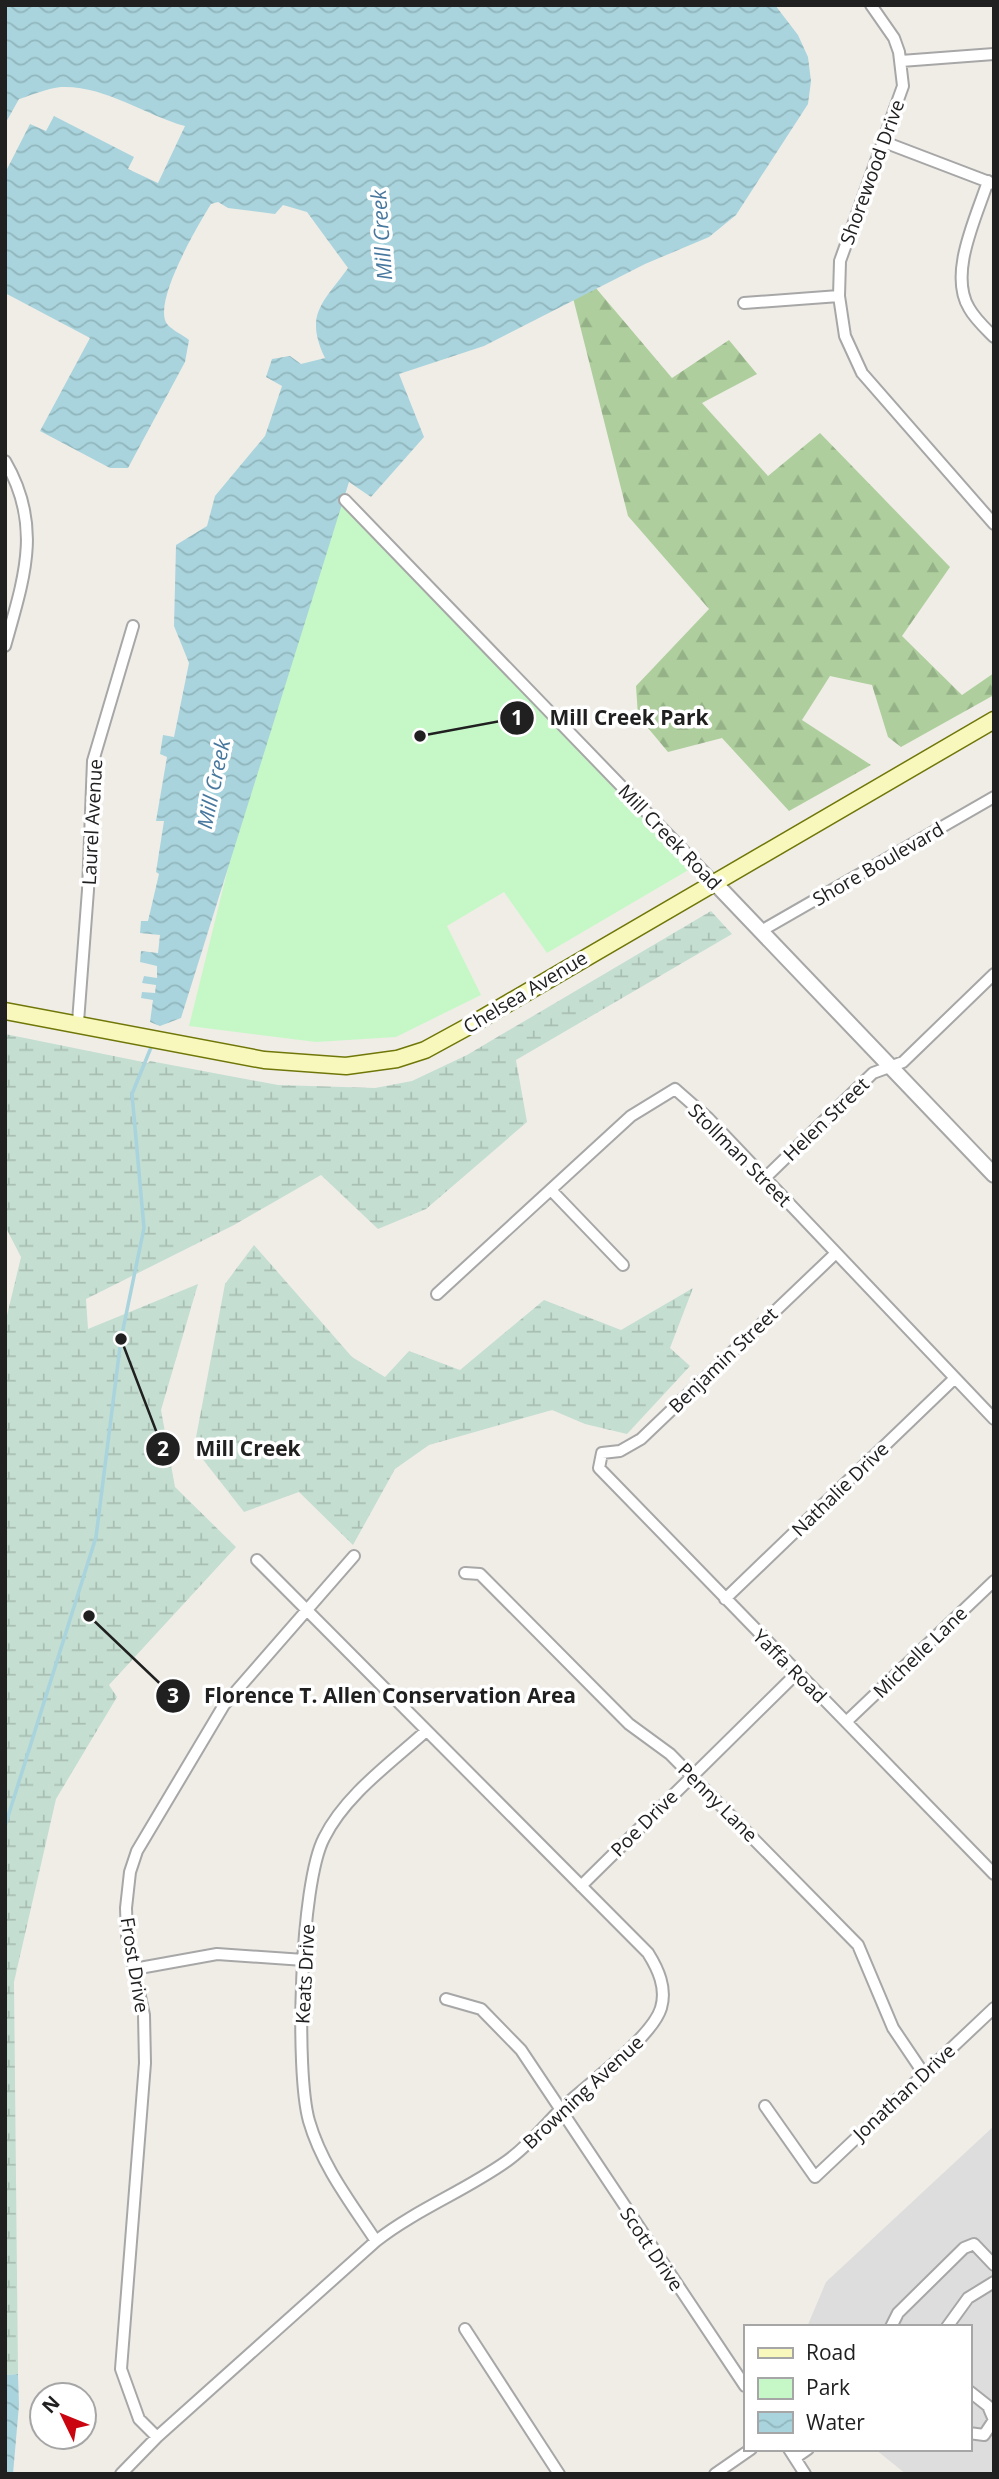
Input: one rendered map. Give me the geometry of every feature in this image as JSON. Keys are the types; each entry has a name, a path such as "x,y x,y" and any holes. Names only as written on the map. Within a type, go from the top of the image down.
{"main road":[{"name":"Chelsea Avenue","path":"5,1011 304,1064 346,1066 397,1059 425,1050 469,1026 713,881 994,720"}],"street":[{"path":"871,5 894,38 901,61 994,54"},
{"name":"Shorewood Drive","path":"901,61 903,86 840,261 839,296 845,336 862,373 994,524"},
{"path":"884,142 991,183 964,260 962,283 968,307 994,337"},
{"path":"744,303 839,296"},
{"path":"5,461 27,516 29,541 19,595 5,646"},
{"name":"Mill Creek Road","path":"345,500 993,1172"},
{"name":"Laurel Avenue","path":"78,1023 88,890 93,761 133,626"},
{"name":"Shore Boulevard","path":"761,931 994,797"},
{"name":"Helen Street","path":"765,1178 873,1073 903,1062 994,974"},
{"name":"Stollman Street","path":"437,1294 631,1116 675,1089 765,1178 994,1419"},
{"path":"551,1191 623,1265"},
{"name":"Benjamin Street","path":"602,1453 620,1451 641,1439 836,1253"},
{"name":"Nathalie Drive","path":"725,1599 955,1378"},
{"name":"Yaffa Road","path":"602,1453 599,1468 605,1477 994,1874"},
{"name":"Frost Drive","path":"157,2437 139,2419 121,2370 145,2063 144,2015 125,1908 130,1872 137,1851 224,1705 354,1556"},
{"name":"Browning Avenue","path":"121,2474 157,2437 376,2241 404,2220 506,2162 531,2142 559,2111 643,2036 661,2009 658,1968 648,1953 257,1560"},
{"name":"Penny Lane","path":"465,1573 480,1574 629,1724 670,1754 692,1775 858,1945 893,2028 924,2074"},
{"name":"Michelle Lane","path":"846,1722 994,1581"},
{"name":"Poe Drive","path":"581,1886 797,1673"},
{"name":"Keats Drive","path":"376,2241 331,2173 309,2122 301,2064 304,1960 311,1892 323,1838 361,1791 426,1731"},
{"path":"134,1969 217,1954 304,1960"},
{"name":"Scott Drive","path":"446,1999 481,2009 522,2050 559,2111 744,2385"},
{"name":"Jonathan Drive","path":"765,2106 815,2177 994,2008"},
{"path":"892,2325 898,2313 964,2248 974,2244 994,2265"},
{"path":"948,2325 968,2298 994,2282"},
{"path":"465,2329 559,2474"},
{"path":"971,2393 988,2406 994,2420 984,2434 971,2433"},
{"path":"715,2474 748,2451"},
{"path":"792,2454 805,2474"}],"shaded area":[{"path":"994,2126 994,2474 906,2474 877,2451 971,2451 971,2325 808,2325 826,2282"}],"green space":[{"path":"595,287 672,378 729,340 757,374 702,403 768,476 820,433 950,567 902,636 962,695 994,673 994,695 901,747 888,737 872,685 830,676 802,720 871,765 789,811 722,738 668,752 638,716 636,686 709,609 628,516 573,298"},
{"path":"340,492 702,862 547,953 504,892 447,926 481,995 396,1037 316,1042 189,1026 292,609"},
{"path":"711,911 732,934 516,1060 527,1122 426,1209 378,1229 321,1175 234,1225 86,1299 88,1329 198,1284 161,1410 175,1487 236,1547 109,1685 117,1697 56,1799 14,1982 18,2374 5,2375 5,1324 21,1257 5,1226 5,1034 148,1063 150,1061 278,1085 375,1088 412,1081 467,1055"},
{"path":"254,1245 352,1357 385,1377 409,1351 460,1370 544,1300 621,1330 693,1288 670,1348 690,1366 627,1434 585,1424 552,1410 429,1445 395,1469 353,1545 299,1492 244,1512 194,1448 225,1284"}],"water":[{"path":"5,5 775,5 798,35 808,57 811,81 808,104 736,215 709,237 645,264 484,346 399,374 424,437 371,497 349,482 181,1018 160,1026 150,1022 153,1000 141,998 142,992 155,993 156,985 142,983 144,976 157,978 157,966 140,962 141,951 158,953 160,935 140,933 141,921 148,921 159,874 156,872 164,821 156,821 167,757 160,754 163,735 174,737 189,663 174,626 176,545 207,526 215,496 265,436 282,386 266,377 272,359 290,356 301,364 325,358 316,330 316,319 324,300 348,268 307,212 283,205 275,214 228,208 218,202 211,204 178,264 166,299 164,314 167,324 189,340 185,362 128,468 110,468 40,431 90,338 5,293 5,173 30,124 46,131 54,116 134,157 128,169 158,183 185,126 109,96 61,87 19,99 5,124"},
{"path":"18,2374 19,2405 13,2474 5,2474 5,2375"}],"waterway":[{"name":"Mill Creek","path":"5,1826 96,1537 121,1339 144,1228 132,1094 152,1045"}],"place":[{"name":"Mill Creek Park","path":"420,736"},
{"name":"Mill Creek","path":"121,1339"},
{"name":"Florence T. Allen Conservation Area","path":"89,1616"}]}
